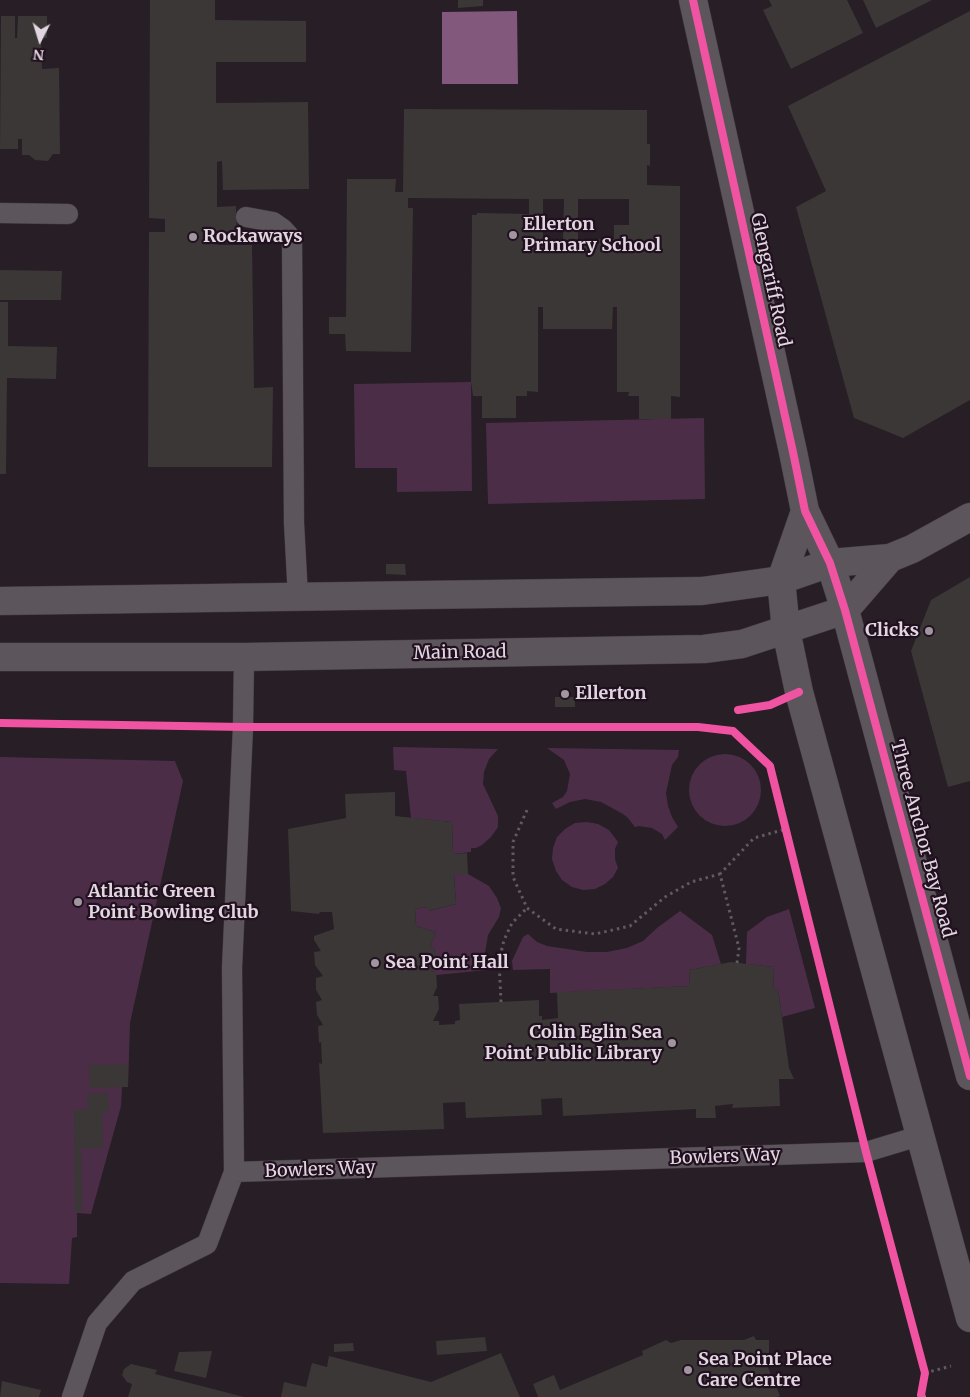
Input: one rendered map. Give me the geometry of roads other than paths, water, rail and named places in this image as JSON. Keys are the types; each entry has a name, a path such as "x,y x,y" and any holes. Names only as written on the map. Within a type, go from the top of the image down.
{"street":[{"name":"Glengariff Road","path":"693,0 805,511 830,563"},
{"path":"805,511 781,580 786,630 799,692 970,1318"},
{"path":"0,601 702,591 781,580 830,563 890,558 912,549 970,516"},
{"path":"845,610 890,558"},
{"name":"Three Anchor Bay Road","path":"830,563 845,610 970,1076"},
{"name":"Main Road","path":"0,656 244,657 704,649 742,644 845,610"}],"lane":[{"path":"0,213 68,214"},
{"path":"246,218 273,222 284,229 292,239 294,523 298,597"},
{"path":"72,1397 97,1324 133,1281 207,1244 234,1172 232,968 243,727 244,657"},
{"name":"Bowlers Way","path":"234,1172 866,1152 919,1136"}],"place":[{"name":"Ellerton Primary School","path":"513,235"},
{"name":"Rockaways","path":"193,237"},
{"name":"Clicks","path":"929,631"},
{"name":"Ellerton","path":"565,694"},
{"name":"Atlantic Green Point Bowling Club","path":"78,902"},
{"name":"Sea Point Hall","path":"375,963"},
{"name":"Colin Eglin Sea Point Public Library","path":"672,1043"},
{"name":"Sea Point Place Care Centre","path":"688,1370"}]}
